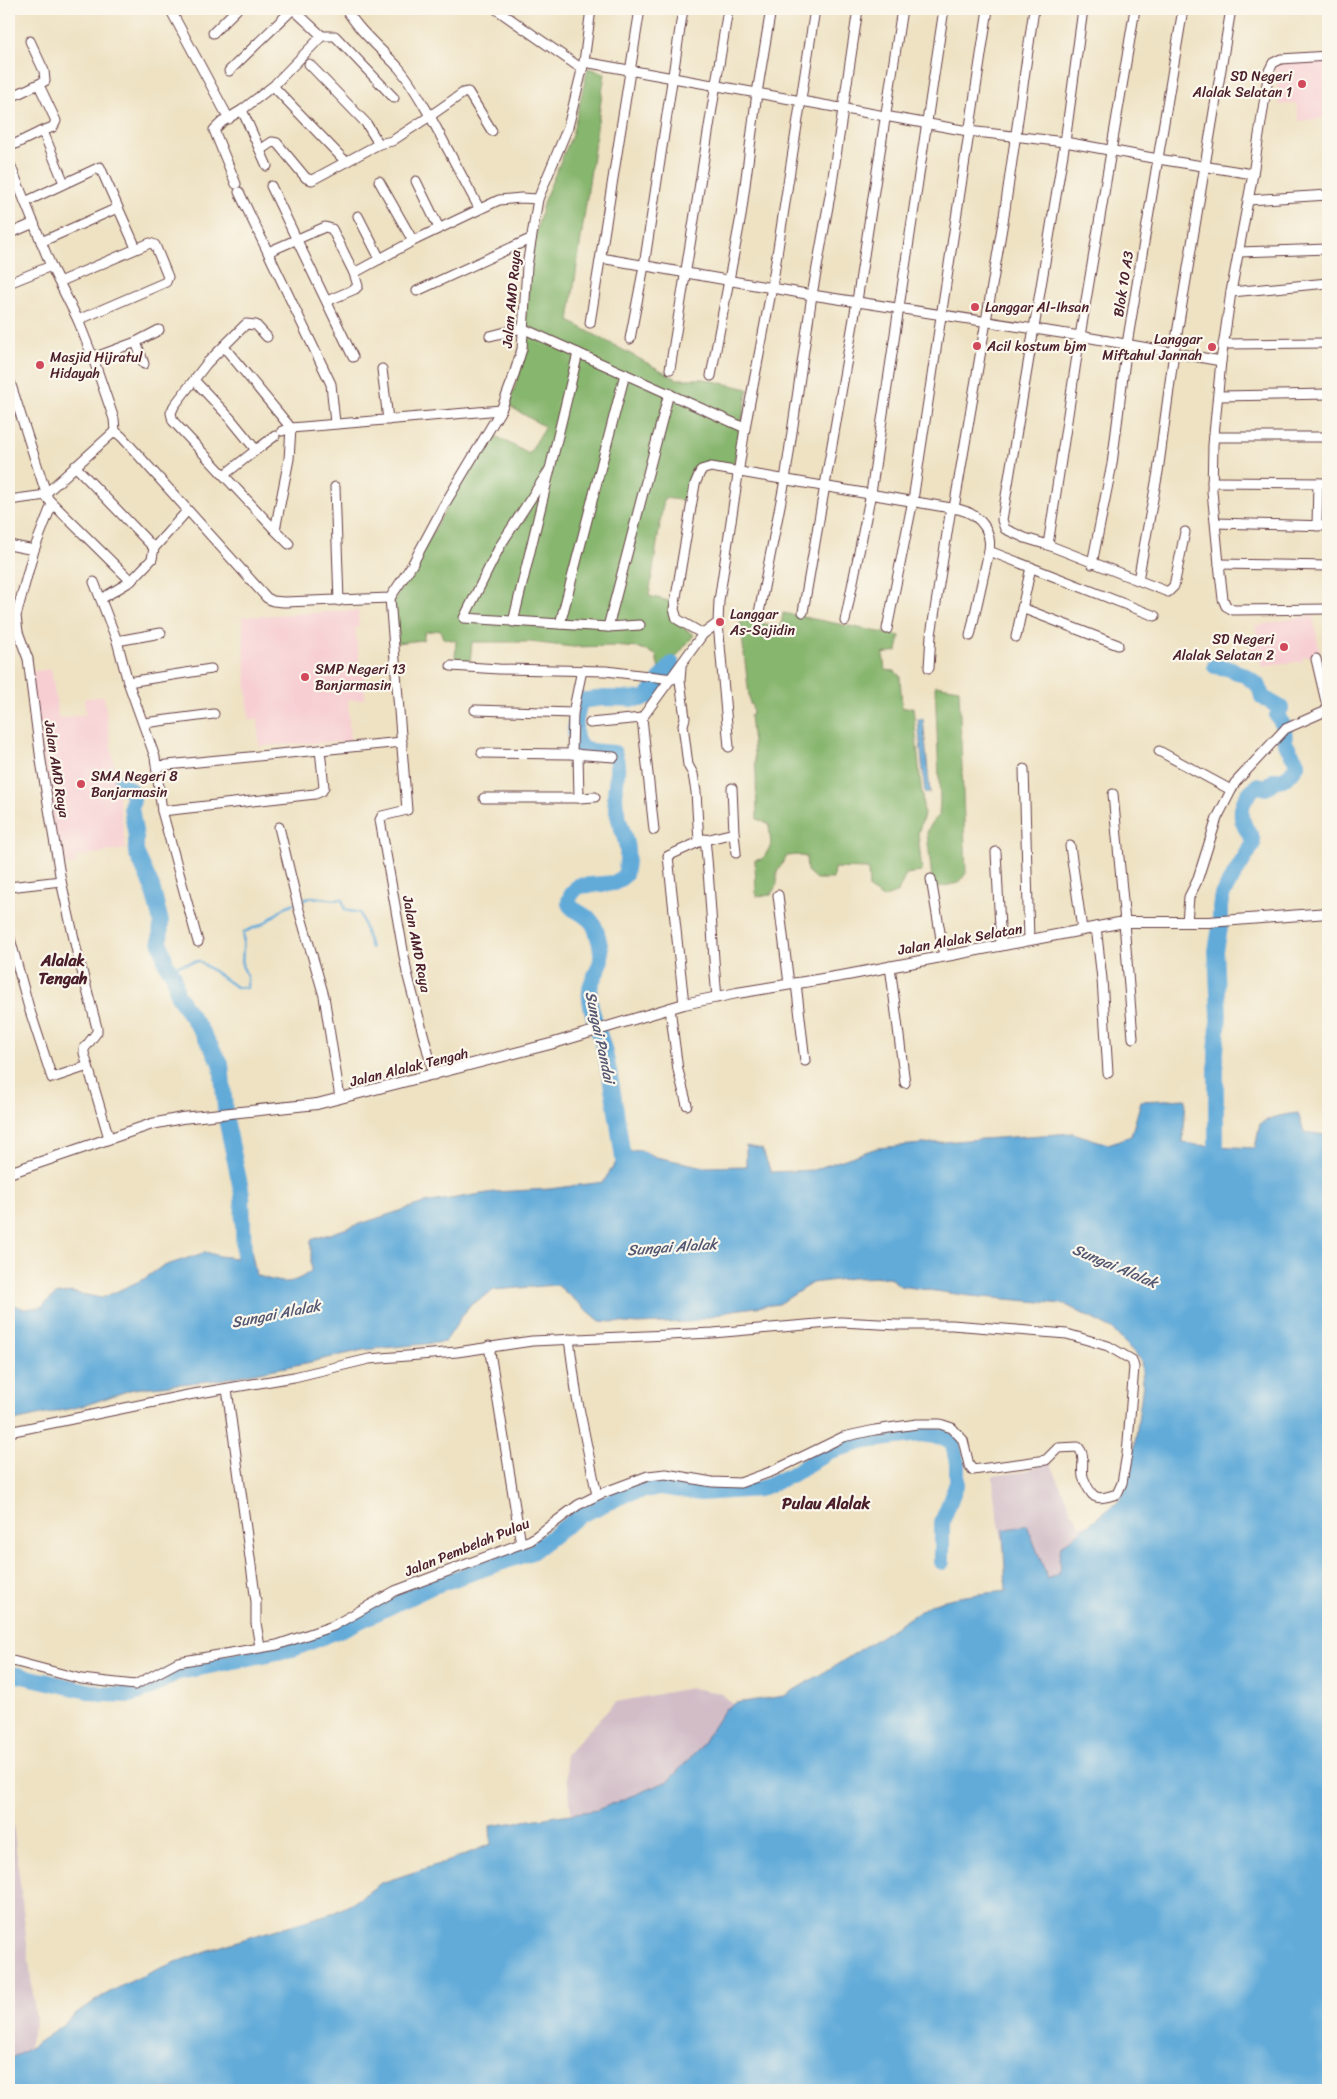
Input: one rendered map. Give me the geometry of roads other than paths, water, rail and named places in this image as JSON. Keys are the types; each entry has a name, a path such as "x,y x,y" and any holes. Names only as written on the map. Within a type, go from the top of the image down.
{"street":[{"path":"170,9 229,118"},
{"path":"213,33 237,9"},
{"path":"229,71 293,9 322,36 338,37 394,98"},
{"path":"346,9 363,31 399,68 417,92 479,208"},
{"path":"496,9 583,65 630,70 968,131 1065,142 1158,160 1253,174"},
{"name":"Jalan AMD Raya","path":"434,1075 407,973 380,820 382,816 407,810 390,598 412,565 443,507 501,410 520,359 530,239 538,199 568,127 583,65 591,9"},
{"path":"590,323 602,258 640,9"},
{"path":"630,339 644,266 683,9"},
{"path":"670,369 728,9"},
{"path":"711,376 748,169 757,93 771,9"},
{"path":"729,748 718,622 719,601 740,472 745,428 772,287 815,9"},
{"path":"758,618 785,480 812,295 832,182 858,9"},
{"path":"803,612 857,301 902,9"},
{"path":"845,621 871,493 944,9"},
{"path":"887,629 913,500 988,9"},
{"path":"928,668 931,635 987,322 1034,9"},
{"path":"1084,9 1065,142 1032,329 1002,520 1005,529 1024,538 1048,545 1092,564 1168,592 1173,589 1184,532"},
{"path":"1048,545 1080,336 1135,9"},
{"name":"Blok 10 A3","path":"1092,564 1112,464 1127,344 1183,9"},
{"path":"1138,580 1158,472 1174,352 1231,9"},
{"path":"276,83 322,36"},
{"path":"9,98 45,81 46,77 30,41"},
{"path":"1328,56 1281,59 1273,63 1269,71 1221,360 1212,482 1223,599 1228,608 1328,609"},
{"path":"309,64 355,112 379,144"},
{"path":"9,147 53,127 56,121 39,85"},
{"path":"335,423 331,384 268,252 247,213 214,130 222,122 242,110 273,86 346,162"},
{"path":"260,150 272,142 277,143 306,178 312,180 379,144 392,141 463,93 468,92 492,131"},
{"path":"242,110 267,166"},
{"path":"40,132 44,134 64,183"},
{"path":"9,162 12,179 25,202 51,266 78,320 94,358 114,419 115,431 267,598 274,601 339,601 390,598"},
{"path":"25,202 100,167 136,248"},
{"path":"379,181 413,241"},
{"path":"416,181 440,228"},
{"path":"271,186 298,238 353,356"},
{"path":"1248,200 1328,194"},
{"path":"354,272 479,208 499,200 538,199"},
{"path":"41,242 113,210"},
{"path":"358,216 380,259"},
{"path":"9,234 34,223"},
{"path":"268,252 329,226 332,228 358,283 357,288 327,301"},
{"path":"416,291 530,239"},
{"path":"59,282 136,248 150,243 155,245 168,277 166,282 78,320"},
{"path":"1238,252 1328,249"},
{"path":"602,258 812,295 1080,336 1221,360"},
{"path":"9,283 51,266"},
{"path":"1231,292 1328,283"},
{"path":"267,337 256,325 246,324 194,380 174,406 172,418 289,544"},
{"path":"490,336 522,328 745,428"},
{"path":"94,358 136,342 159,330"},
{"path":"136,342 144,364"},
{"path":"1224,344 1328,343"},
{"path":"224,347 283,432 289,459 275,530"},
{"path":"512,622 578,353"},
{"path":"382,369 388,420"},
{"path":"560,624 625,374"},
{"path":"9,379 12,396 46,494 52,504 131,581"},
{"path":"194,380 230,418 256,450"},
{"path":"608,626 669,393"},
{"path":"1219,396 1328,394"},
{"path":"224,475 283,432 335,423 501,410"},
{"path":"9,500 46,494 115,431"},
{"path":"1214,437 1328,437"},
{"path":"75,466 154,548"},
{"path":"703,634 677,618 674,608 695,484 698,474 705,468 711,467 913,500 973,514 980,519 987,534 989,551 970,636"},
{"path":"550,469 500,546 464,618 608,626 640,625"},
{"path":"1212,482 1328,482"},
{"path":"1317,526 1318,482"},
{"path":"335,487 339,601"},
{"name":"Jalan AMD Raya","path":"52,504 34,550 16,616 18,632 28,659 41,761 61,881 97,1028 97,1032 84,1049 109,1138"},
{"path":"101,599 131,581 152,559 154,548 187,511"},
{"path":"1216,523 1328,526"},
{"path":"9,545 34,550"},
{"path":"989,551 1155,616"},
{"path":"1219,564 1328,566"},
{"path":"1016,636 1031,567"},
{"path":"94,582 117,641 128,682 144,723 157,766 162,811 198,942"},
{"path":"1022,608 1118,645"},
{"path":"654,830 642,718 665,678 681,667 703,634 718,622"},
{"path":"117,641 161,633"},
{"path":"1187,922 1190,897 1217,818 1231,790 1249,766 1284,729 1326,711 1316,659"},
{"path":"451,666 499,669 582,670 680,681"},
{"path":"681,667 680,681 685,711 683,725 688,765 693,774 710,884 712,943 717,998"},
{"path":"128,682 212,669"},
{"path":"579,798 572,713 582,670"},
{"path":"475,710 572,713"},
{"path":"144,723 214,714"},
{"path":"590,723 642,718"},
{"path":"157,766 402,742"},
{"path":"162,811 314,794 322,791 324,787 320,750"},
{"path":"1159,751 1231,790"},
{"path":"482,753 575,754 614,758"},
{"path":"1024,769 1029,940"},
{"path":"732,788 736,853"},
{"path":"1113,794 1133,1038"},
{"path":"484,798 595,798"},
{"path":"279,827 297,902 324,996 340,1098"},
{"path":"684,1004 668,856 702,840 734,833"},
{"path":"1070,846 1082,929"},
{"path":"996,852 1001,946"},
{"path":"931,879 944,956"},
{"path":"9,887 61,881"},
{"path":"778,895 805,1061"},
{"name":"Jalan Alalak Selatan","path":"599,1029 684,1004 1124,922 1209,922 1328,913"},
{"path":"1096,927 1102,979 1108,1072"},
{"path":"9,935 29,1008 52,1078 88,1066"},
{"path":"890,966 905,1084"},
{"path":"670,1008 678,1070 687,1105"},
{"name":"Jalan Alalak Tengah","path":"9,1172 152,1124 223,1113 317,1104 434,1075 599,1029"},
{"name":"Jalan Pembelah Pulau","path":"9,1660 81,1679 135,1685 178,1662 260,1648 298,1639 333,1626 394,1591 531,1540 578,1505 596,1495 655,1475 676,1475 712,1482 740,1483 773,1472 842,1437 917,1424 940,1424 954,1429 963,1440 969,1465 974,1470 1046,1460 1058,1448 1078,1447 1083,1454 1083,1475 1092,1496 1098,1499 1117,1494 1122,1483 1127,1454 1133,1363 1124,1354 1108,1346 1067,1334 952,1325 841,1322 713,1333 569,1339"},
{"path":"9,1432 160,1400 294,1377 369,1360 457,1352 532,1341 569,1339 577,1398 596,1495"},
{"path":"490,1346 521,1544"},
{"path":"227,1389 256,1602 256,1623 260,1648"}],"water":[{"path":"918,719 923,719 930,793 925,793"},
{"name":"Sungai Alalak","path":"1186,1099 1183,1142 1196,1145 1255,1148 1260,1124 1288,1114 1298,1113 1304,1132 1325,1135 1328,1125 1328,2090 9,2090 9,2059 48,2036 84,2008 110,1992 192,1956 335,1912 353,1903 381,1883 451,1860 491,1844 490,1826 597,1810 668,1781 699,1749 725,1709 736,1703 784,1696 838,1664 931,1604 958,1597 1006,1591 1003,1530 1027,1525 1048,1579 1060,1573 1061,1546 1118,1502 1125,1490 1132,1466 1143,1383 1141,1360 1112,1329 1064,1304 970,1296 900,1286 889,1277 852,1278 812,1283 779,1304 733,1310 690,1322 637,1324 600,1321 557,1285 494,1290 469,1306 445,1342 363,1350 218,1380 133,1389 83,1406 9,1422 9,1302 24,1309 41,1307 55,1295 70,1292 102,1298 144,1279 161,1267 206,1252 236,1258 238,1237 249,1239 256,1275 285,1282 297,1280 311,1271 311,1240 424,1203 494,1192 549,1189 603,1182 623,1152 641,1150 656,1157 705,1167 746,1166 746,1146 762,1149 771,1172 813,1170 877,1148 967,1140 1073,1133 1108,1144 1131,1136 1141,1101"}],"waterway":[{"name":"Sungai Pandai","path":"625,1174 609,1071 590,999 591,984 601,962 600,945 593,924 588,918 570,906 569,898 578,886 615,883 625,875 627,846 615,799 617,766 614,753 591,751 581,747 576,737 575,725 580,701 604,698 641,699 647,697 672,664"},
{"path":"1209,1167 1216,1146 1216,1052 1219,1015 1216,951 1222,895 1253,844 1252,837 1243,821 1243,803 1249,793 1258,785 1266,788 1275,780 1286,778 1298,764 1285,743 1284,726 1277,716 1281,708 1262,697 1259,686 1246,676 1227,668 1215,666"},
{"path":"121,783 132,792 133,800 131,807 136,837 136,852 152,887 161,922 160,940 166,964 174,976 177,994 221,1064 226,1119 242,1194 244,1259"},
{"path":"174,976 178,965 199,961 236,987 247,988 247,976 242,965 244,932 263,924 287,906 312,897 342,899 345,910 360,913 371,948"},
{"path":"9,1673 101,1694 131,1695 148,1689 175,1673 293,1649 349,1626 431,1587 532,1552 579,1516 626,1494 660,1487 701,1493 759,1489 791,1475 830,1451 866,1441 920,1434 944,1437 953,1445 957,1463 957,1483 942,1522 942,1562"}],"place":[{"name":"SD Negeri Alalak Selatan 1","path":"1302,84"},
{"name":"Langgar Al-Ihsan","path":"975,307"},
{"name":"Acil kostum bjm","path":"977,346"},
{"name":"Langgar Miftahul Jannah","path":"1212,347"},
{"name":"Masjid Hijratul Hidayah","path":"40,365"},
{"name":"Langgar As-Sajidin","path":"720,622"},
{"name":"SD Negeri Alalak Selatan 2","path":"1284,647"},
{"name":"SMP Negeri 13 Banjarmasin","path":"305,677"},
{"name":"SMA Negeri 8 Banjarmasin","path":"81,784"}],"district":[{"name":"Alalak Tengah","path":"63,969"},
{"name":"Pulau Alalak","path":"826,1503"}]}
